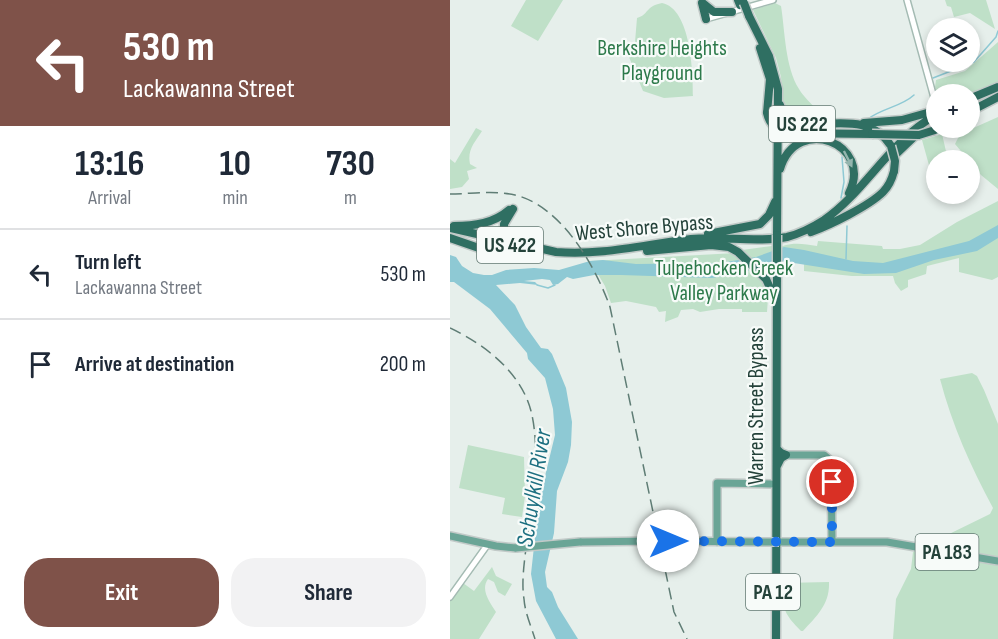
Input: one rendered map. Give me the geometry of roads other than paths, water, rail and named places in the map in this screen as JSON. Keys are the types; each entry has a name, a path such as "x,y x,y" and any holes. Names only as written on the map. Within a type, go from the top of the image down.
{"highway":[{"name":"Warren Street Bypass","path":"740,2 769,56 778,89 776,236"},
{"path":"702,3 714,12 732,12"},
{"path":"702,3 704,19"},
{"name":"Warren Street Bypass","path":"747,16 770,68 775,97 777,466 773,484"},
{"name":"US 222","path":"760,48 770,79 767,113 773,126 779,130 791,133 919,135 926,132"},
{"path":"980,94 998,87"},
{"name":"US 222","path":"778,89 782,111 792,121 801,124 890,122 926,115"},
{"path":"980,102 998,95"},
{"path":"980,106 998,95"},
{"path":"836,210 901,140 926,121"},
{"name":"US 422","path":"788,240 825,227 877,197 888,185 894,171 895,161 886,138 876,130 862,124 849,123"},
{"path":"788,240 834,217 904,145 926,128"},
{"path":"778,177 783,159 798,144 817,139 833,142 847,154 854,172 850,192 836,210"},
{"name":"US 422","path":"668,243 758,225 768,217 775,202"},
{"path":"450,228 484,223 513,209 504,224 505,231 532,246 567,255"},
{"name":"West Shore Bypass","path":"567,255 699,239 787,237 815,225 836,210"},
{"name":"West Shore Bypass","path":"450,228 567,255 594,255 697,241 788,240"},
{"path":"450,238 502,256 532,252 556,257 567,255"},
{"path":"594,255 729,246 764,277 771,287 776,303"},
{"name":"Warren Street Bypass","path":"775,639 773,484 776,303"},
{"path":"777,449 786,455"},
{"path":"777,466 781,458 786,455"}],"main road":[{"path":"704,19 773,0"},
{"path":"907,0 930,84"},
{"path":"786,455 824,455 831,460 832,542"},
{"path":"717,542 717,483 773,484"},
{"name":"PA 183","path":"450,536 516,548 580,542 654,541 897,544 998,561"},
{"path":"450,597 488,544"}],"water":[{"path":"998,225 998,238 977,251 934,260 896,273 864,274 781,261 737,274 712,278 594,275 573,279 567,277 553,285 550,280 542,279 524,281 535,282 538,285 520,283 496,285 515,305 526,327 541,348 548,349 552,354 566,388 572,422 568,462 557,491 554,533 545,572 547,587 578,639 556,639 536,601 531,574 539,501 555,435 553,409 545,378 490,309 454,282 450,282 450,255 456,257 462,266 473,273 484,275 506,270 534,268 559,270 590,261 603,260 636,264 720,263 756,257 784,247 853,261 883,263 969,241"}],"waterway":[{"path":"933,78 974,62 996,37 998,31"},
{"path":"868,119 914,95"},
{"path":"841,198 844,182 842,157"},
{"path":"846,259 847,226"},
{"path":"537,285 548,288 555,285"}],"railway":[{"path":"450,194 499,193 515,195 532,201 561,224 574,239 595,273 610,307 674,612 687,639"},
{"path":"450,328 476,342 500,361 519,384 531,411 535,459 523,592 535,639"}],"park label":[{"name":"Berkshire Heights Playground","path":"662,60"},
{"name":"Tulpehocken Creek Valley Parkway","path":"724,280"}],"water label":[{"name":"Schuylkill River","path":"534,488"}]}
